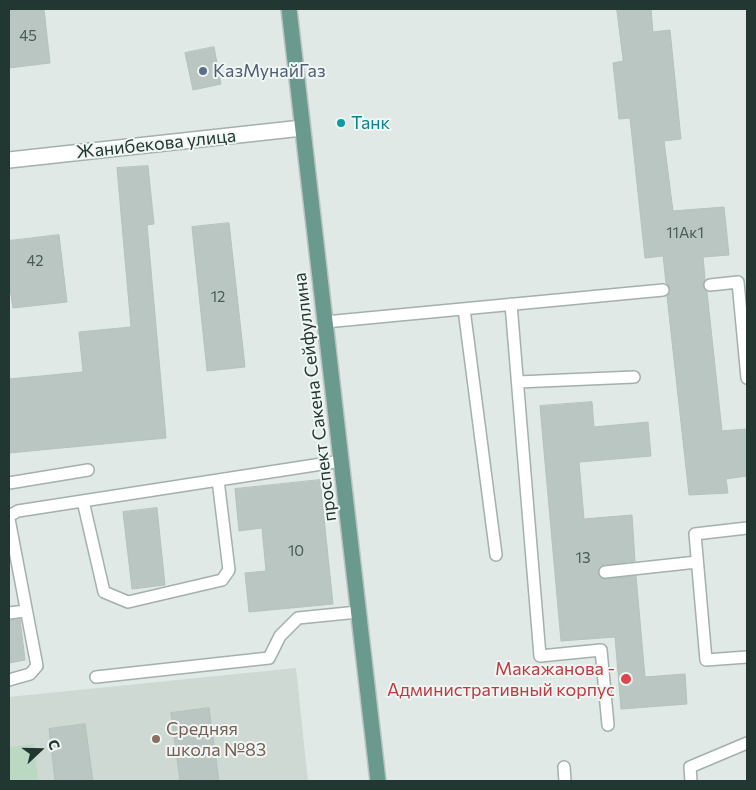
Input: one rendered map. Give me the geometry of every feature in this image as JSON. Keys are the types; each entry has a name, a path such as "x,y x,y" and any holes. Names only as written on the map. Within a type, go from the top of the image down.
{"main road":[{"name":"проспект Сакена Сейфуллина","path":"289,9 378,781"}],"street":[{"name":"Жанибекова улица","path":"9,160 302,128"}],"lane":[{"path":"710,285 738,282 747,378"},
{"path":"325,322 663,290"},
{"path":"511,304 540,656 601,650 608,725"},
{"path":"464,309 496,555"},
{"path":"518,382 634,377"},
{"path":"9,680 30,674 37,666 25,611 9,517 18,510 341,461"},
{"path":"9,483 88,470"},
{"path":"83,501 104,592 128,602 222,580 229,570 218,480"},
{"path":"747,528 695,534 706,660 747,657"},
{"path":"604,572 698,562"},
{"path":"9,613 25,611"},
{"path":"96,677 269,658 280,636 298,618 358,612"},
{"path":"691,781 690,767 747,743"},
{"path":"564,767 565,781"}],"shaded area":[{"name":"Средняя школа №83","path":"296,668 308,781 9,781 9,697"}],"green space":[{"path":"34,744 38,781 9,781 9,747"}],"building":[{"path":"9,9 44,9 50,63 9,68"},
{"path":"617,9 651,9 653,32 670,30 681,139 664,141 673,211 724,207 729,255 703,257 705,279 703,285 707,292 722,431 747,429 747,476 726,479 728,493 689,495 667,296 670,289 666,283 663,256 645,258 630,118 619,119 613,63 623,61"},
{"path":"214,47 221,84 193,90 185,53"},
{"path":"148,166 154,224 147,225 166,438 9,453 9,379 83,372 79,332 131,327 117,168"},
{"path":"229,223 245,367 207,371 192,227"},
{"path":"59,235 67,302 13,308 9,282 9,241"},
{"path":"592,402 594,427 648,422 651,456 579,462 584,519 632,515 635,561 604,565 598,569 598,573 605,579 636,576 645,677 685,674 687,704 621,709 615,637 561,641 540,406"},
{"path":"320,480 333,604 249,612 245,573 266,571 262,528 239,531 235,489"},
{"path":"157,508 165,585 132,589 123,512"},
{"path":"20,619 25,660 9,663 9,620"},
{"path":"209,708 219,781 180,781 171,713"},
{"path":"85,724 93,781 55,781 49,729"}],"place":[{"name":"КазМунайГаз","path":"203,71"},
{"name":"Танк","path":"341,123"},
{"name":"Макажанова - Административный корпус","path":"626,679"},
{"name":"Средняя школа №83","path":"156,739"}]}
